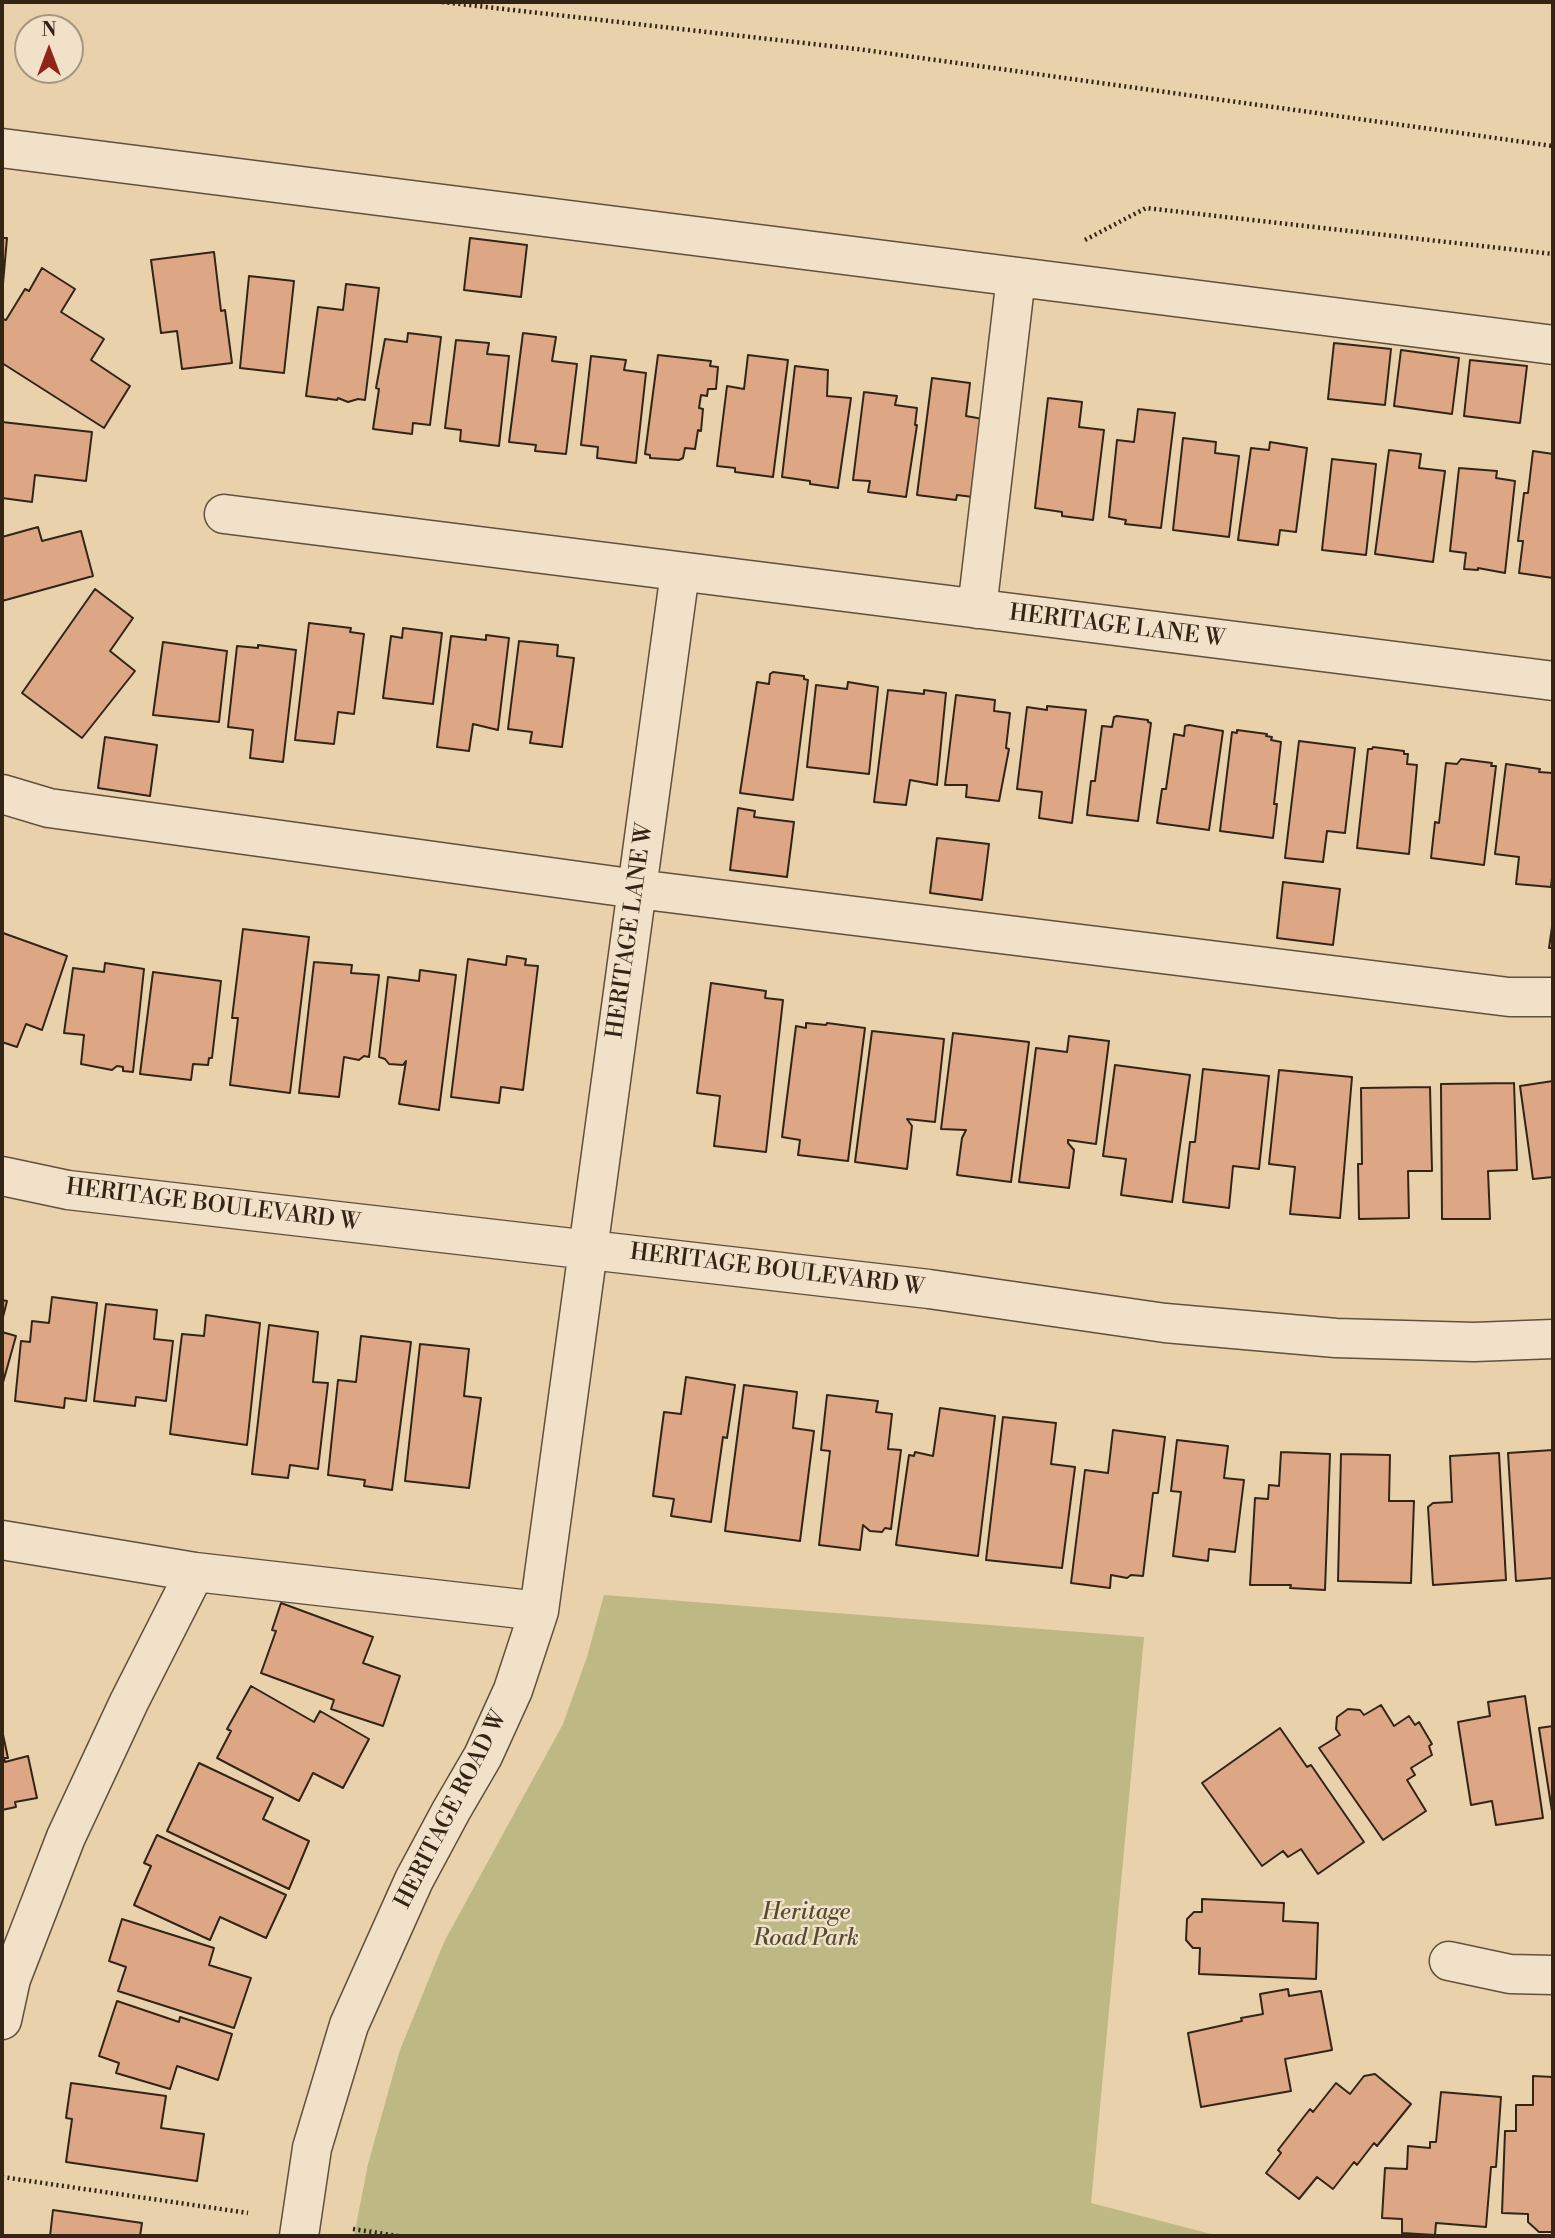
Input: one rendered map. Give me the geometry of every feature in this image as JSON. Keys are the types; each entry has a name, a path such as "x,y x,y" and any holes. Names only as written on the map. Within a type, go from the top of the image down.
{"street":[{"path":"2,148 1553,345"},
{"path":"977,609 1016,277"},
{"name":"HERITAGE LANE W","path":"225,513 1553,681"},
{"name":"HERITAGE LANE W","path":"588,1249 680,572"},
{"path":"2,794 48,808 637,889 1509,997 1553,997"},
{"name":"HERITAGE BOULEVARD W","path":"2,1176 68,1190 929,1289 1152,1321 1349,1338 1474,1342 1553,1339"},
{"name":"HERITAGE ROAD W","path":"299,2236 312,2148 349,2025 414,1880 483,1756 513,1689 538,1611 588,1249"},
{"path":"2,1541 195,1572 538,1611"},
{"path":"2,2020 11,1979 66,1837 129,1702 195,1572"},
{"path":"1449,1961 1510,1974 1553,1975"}],"path":[{"path":"442,2 857,49 1553,146"},
{"path":"1075,246 1146,208 1553,254"},
{"path":"2,2177 248,2213"},
{"path":"353,2229 398,2236"}],"green space":[{"name":"Heritage Road Park","path":"604,1595 1144,1637 1091,2203 1219,2236 354,2236 368,2164 400,2050 444,1942 563,1724 587,1657"}],"building":[{"path":"2,238 7,238 2,295"},
{"path":"470,238 527,245 521,297 464,290"},
{"path":"214,252 221,311 225,310 232,363 182,369 177,331 161,333 151,260"},
{"path":"42,268 75,289 61,312 104,339 91,360 130,386 104,428 2,363 2,319 6,320 25,289 29,291"},
{"path":"249,276 294,281 284,373 240,368"},
{"path":"346,284 379,288 365,400 348,402 338,398 306,396 318,307 343,310"},
{"path":"408,333 441,337 430,425 413,423 412,434 373,429 379,389 376,388 385,339 407,342"},
{"path":"523,333 556,337 552,361 577,364 566,454 535,451 536,445 509,442"},
{"path":"456,340 489,343 487,354 509,356 499,446 460,441 461,430 445,428"},
{"path":"1334,343 1391,349 1385,405 1328,399"},
{"path":"1401,350 1459,358 1452,414 1394,406"},
{"path":"658,355 711,361 710,366 718,367 716,389 708,389 707,396 701,395 701,431 698,430 695,449 685,448 683,458 679,460 650,458 650,455 645,454"},
{"path":"748,355 788,360 773,477 735,472 735,468 717,466 727,386 744,389"},
{"path":"591,356 626,360 624,370 646,373 636,463 597,458 598,447 581,445"},
{"path":"1470,360 1527,366 1520,423 1464,416"},
{"path":"795,366 828,370 827,396 851,398 838,488 782,477"},
{"path":"932,378 970,383 966,416 983,419 973,497 957,495 956,500 917,495"},
{"path":"864,392 897,396 895,405 917,408 906,497 868,492 870,481 853,480"},
{"path":"1048,398 1082,402 1079,427 1104,430 1093,520 1062,516 1062,512 1035,508"},
{"path":"1138,409 1175,413 1161,528 1125,524 1126,520 1109,517 1117,440 1134,442"},
{"path":"2,422 92,432 86,481 35,475 32,502 2,498"},
{"path":"1183,438 1216,442 1215,453 1239,456 1229,537 1173,530"},
{"path":"1270,442 1307,448 1296,532 1280,530 1278,545 1238,540 1251,448 1269,450"},
{"path":"1389,450 1421,454 1419,468 1445,471 1433,562 1375,554"},
{"path":"1533,451 1553,454 1553,578 1519,573 1523,541 1518,541"},
{"path":"1332,459 1376,464 1366,555 1322,550"},
{"path":"1459,468 1497,471 1496,478 1515,481 1505,573 1478,568 1464,569 1466,553 1450,551"},
{"path":"38,527 42,541 81,531 93,576 2,601 2,537"},
{"path":"95,589 133,618 110,651 135,671 82,738 22,693"},
{"path":"309,623 351,628 350,632 364,634 354,714 338,712 334,744 295,740"},
{"path":"403,628 442,633 433,704 383,698 391,636 402,638"},
{"path":"486,635 509,638 498,730 473,724 469,751 437,747 451,636 486,640"},
{"path":"519,641 558,645 557,656 574,658 562,747 530,743 532,732 508,729"},
{"path":"163,642 227,651 219,722 153,715"},
{"path":"258,645 296,650 283,762 250,758 253,730 228,727 237,646 258,648"},
{"path":"773,672 804,676 804,679 808,680 793,800 740,793 757,682 769,684 770,674"},
{"path":"848,682 878,687 869,774 807,767 816,685 847,689"},
{"path":"888,690 924,694 924,690 946,693 937,785 910,780 906,805 874,802"},
{"path":"956,695 995,700 994,711 1010,713 1006,748 1009,749 999,801 966,797 967,785 945,785"},
{"path":"1047,706 1086,710 1072,823 1039,818 1042,792 1017,789 1027,707 1047,710"},
{"path":"1114,717 1148,720 1151,723 1138,821 1087,815 1091,781 1095,781 1102,726 1112,727"},
{"path":"1185,726 1223,731 1209,830 1157,823 1162,789 1166,789 1174,734 1184,736"},
{"path":"1237,730 1267,734 1266,736 1272,737 1271,740 1281,742 1273,838 1220,831 1232,732 1237,733"},
{"path":"105,737 157,745 150,796 98,788"},
{"path":"1299,741 1355,748 1345,833 1327,831 1323,862 1285,858"},
{"path":"1373,747 1404,751 1404,754 1408,754 1407,764 1417,765 1409,854 1357,848 1368,749"},
{"path":"1461,759 1492,763 1491,766 1496,766 1484,865 1431,858 1435,822 1439,823 1446,763 1457,764"},
{"path":"1506,764 1553,773 1551,887 1516,884 1519,857 1495,854"},
{"path":"738,808 755,811 754,817 794,822 787,877 730,870"},
{"path":"937,838 989,844 982,900 930,893"},
{"path":"1283,882 1340,889 1333,945 1277,938"},
{"path":"1553,920 1553,948 1549,948"},
{"path":"243,929 309,937 290,1093 230,1085 238,1018 232,1018"},
{"path":"3,933 67,956 42,1030 26,1024 17,1047 2,1042"},
{"path":"507,956 526,959 525,965 538,966 523,1090 501,1087 499,1103 451,1097 468,959 506,965"},
{"path":"314,962 352,965 351,973 379,975 369,1057 364,1056 359,1060 344,1057 339,1097 299,1093"},
{"path":"105,963 144,969 133,1072 123,1071 123,1067 117,1066 112,1070 81,1064 84,1035 64,1033 73,968 104,972"},
{"path":"420,970 456,975 439,1110 399,1104 406,1061 403,1065 389,1064 379,1057 388,977 419,981"},
{"path":"153,972 221,981 212,1058 209,1058 208,1065 193,1064 191,1080 140,1074"},
{"path":"711,983 766,991 765,998 783,1000 766,1152 714,1146 720,1096 697,1093"},
{"path":"806,1023 865,1028 848,1161 798,1155 800,1140 782,1137 796,1026 806,1028"},
{"path":"872,1031 944,1039 935,1122 907,1119 912,1126 907,1169 855,1162"},
{"path":"953,1033 1029,1042 1011,1182 957,1175 962,1138 966,1130 941,1129"},
{"path":"1069,1036 1109,1041 1096,1144 1068,1140 1074,1150 1069,1188 1019,1182 1036,1048 1067,1052"},
{"path":"1115,1065 1190,1075 1172,1202 1121,1195 1126,1159 1103,1156"},
{"path":"1203,1069 1269,1076 1259,1169 1233,1166 1229,1208 1183,1202 1190,1142 1195,1142"},
{"path":"1279,1070 1352,1077 1340,1218 1290,1214 1295,1167 1269,1164"},
{"path":"1553,1081 1553,1177 1533,1179 1520,1086"},
{"path":"1514,1083 1517,1170 1488,1171 1490,1219 1442,1219 1441,1084"},
{"path":"1430,1087 1432,1171 1408,1171 1409,1218 1359,1219 1358,1164 1362,1164 1361,1088"},
{"path":"52,1297 97,1303 86,1401 65,1398 64,1408 15,1401 21,1341 30,1342 32,1321 49,1323"},
{"path":"2,1300 7,1301 2,1321"},
{"path":"106,1304 157,1310 154,1339 173,1341 166,1401 136,1397 135,1406 94,1401"},
{"path":"206,1315 260,1323 247,1445 170,1434 182,1334 204,1336"},
{"path":"269,1325 318,1332 313,1382 328,1383 318,1469 290,1465 288,1478 252,1474"},
{"path":"2,1332 16,1336 2,1386"},
{"path":"361,1336 411,1342 392,1490 364,1486 365,1480 328,1475 338,1380 356,1382"},
{"path":"420,1344 469,1349 464,1396 481,1398 469,1488 405,1481"},
{"path":"686,1377 735,1385 727,1438 723,1437 711,1522 671,1516 674,1499 653,1496 664,1412 681,1414"},
{"path":"744,1385 797,1392 793,1428 814,1431 800,1541 725,1531"},
{"path":"827,1395 878,1401 876,1412 892,1414 888,1449 901,1450 891,1529 885,1528 882,1532 870,1531 863,1525 860,1550 819,1545 830,1451 821,1450"},
{"path":"940,1408 995,1416 978,1556 896,1545 909,1455 914,1456 915,1452 933,1456"},
{"path":"1003,1417 1056,1423 1051,1464 1075,1467 1062,1568 986,1560"},
{"path":"1113,1430 1165,1437 1158,1493 1153,1493 1143,1576 1131,1575 1127,1578 1111,1575 1110,1588 1071,1583 1085,1470 1108,1473"},
{"path":"1177,1440 1228,1446 1224,1478 1244,1480 1235,1552 1209,1549 1208,1561 1173,1556 1181,1492 1171,1491"},
{"path":"1553,1450 1553,1578 1516,1581 1508,1453"},
{"path":"1281,1452 1330,1454 1325,1590 1290,1588 1291,1585 1250,1585 1255,1498 1268,1499 1269,1485 1279,1486"},
{"path":"1499,1453 1506,1580 1433,1585 1428,1507 1433,1503 1452,1502 1450,1456"},
{"path":"1341,1454 1390,1455 1389,1501 1414,1501 1411,1583 1338,1581"},
{"path":"281,1603 373,1637 363,1663 400,1676 383,1726 331,1709 334,1700 261,1673 276,1631 272,1630"},
{"path":"251,1686 314,1722 320,1711 369,1739 343,1788 313,1773 299,1801 217,1758 231,1731 227,1729"},
{"path":"1525,1696 1543,1818 1496,1825 1492,1801 1471,1805 1458,1722 1490,1716 1488,1702"},
{"path":"1381,1705 1394,1726 1409,1716 1415,1725 1419,1722 1432,1744 1429,1746 1432,1755 1411,1768 1415,1775 1407,1780 1426,1811 1383,1840 1319,1748 1340,1735 1336,1729 1337,1717 1348,1709 1360,1710 1364,1715"},
{"path":"1553,1726 1553,1818 1539,1728"},
{"path":"1280,1728 1307,1767 1311,1765 1364,1842 1318,1874 1301,1849 1288,1857 1283,1851 1262,1866 1202,1783"},
{"path":"2,1730 8,1758 4,1758 5,1762 28,1756 37,1798 15,1802 16,1807 2,1810"},
{"path":"199,1763 273,1798 263,1819 309,1841 289,1889 167,1831"},
{"path":"157,1835 286,1895 266,1938 220,1917 210,1940 134,1905 151,1866 144,1863"},
{"path":"1202,1899 1284,1903 1283,1921 1318,1923 1316,1979 1199,1974 1200,1948 1193,1948 1186,1940 1187,1919 1194,1912 1202,1912"},
{"path":"122,1919 214,1948 209,1965 251,1978 234,2028 118,1991 126,1967 109,1961"},
{"path":"1288,1989 1289,1996 1321,1991 1332,2050 1285,2059 1291,2091 1201,2107 1188,2033 1263,2014 1260,1994"},
{"path":"117,2001 179,2022 180,2017 232,2034 218,2080 177,2066 170,2089 116,2073 119,2063 99,2056"},
{"path":"1375,2074 1411,2104 1377,2146 1374,2143 1357,2165 1354,2162 1333,2189 1317,2177 1299,2199 1266,2173 1281,2153 1278,2150 1310,2109 1313,2112 1336,2083 1350,2094 1364,2076"},
{"path":"1533,2076 1553,2077 1553,2232 1539,2232 1528,2222 1528,2214 1502,2213 1505,2131 1516,2131 1516,2105 1533,2105"},
{"path":"71,2083 166,2096 161,2128 204,2134 197,2181 66,2162 72,2119 66,2118"},
{"path":"1441,2092 1501,2097 1496,2167 1491,2167 1486,2227 1436,2223 1435,2235 1402,2233 1402,2219 1382,2218 1385,2168 1407,2169 1408,2146 1430,2148 1430,2142 1436,2142"},
{"path":"53,2210 142,2223 140,2236 50,2236"}]}
